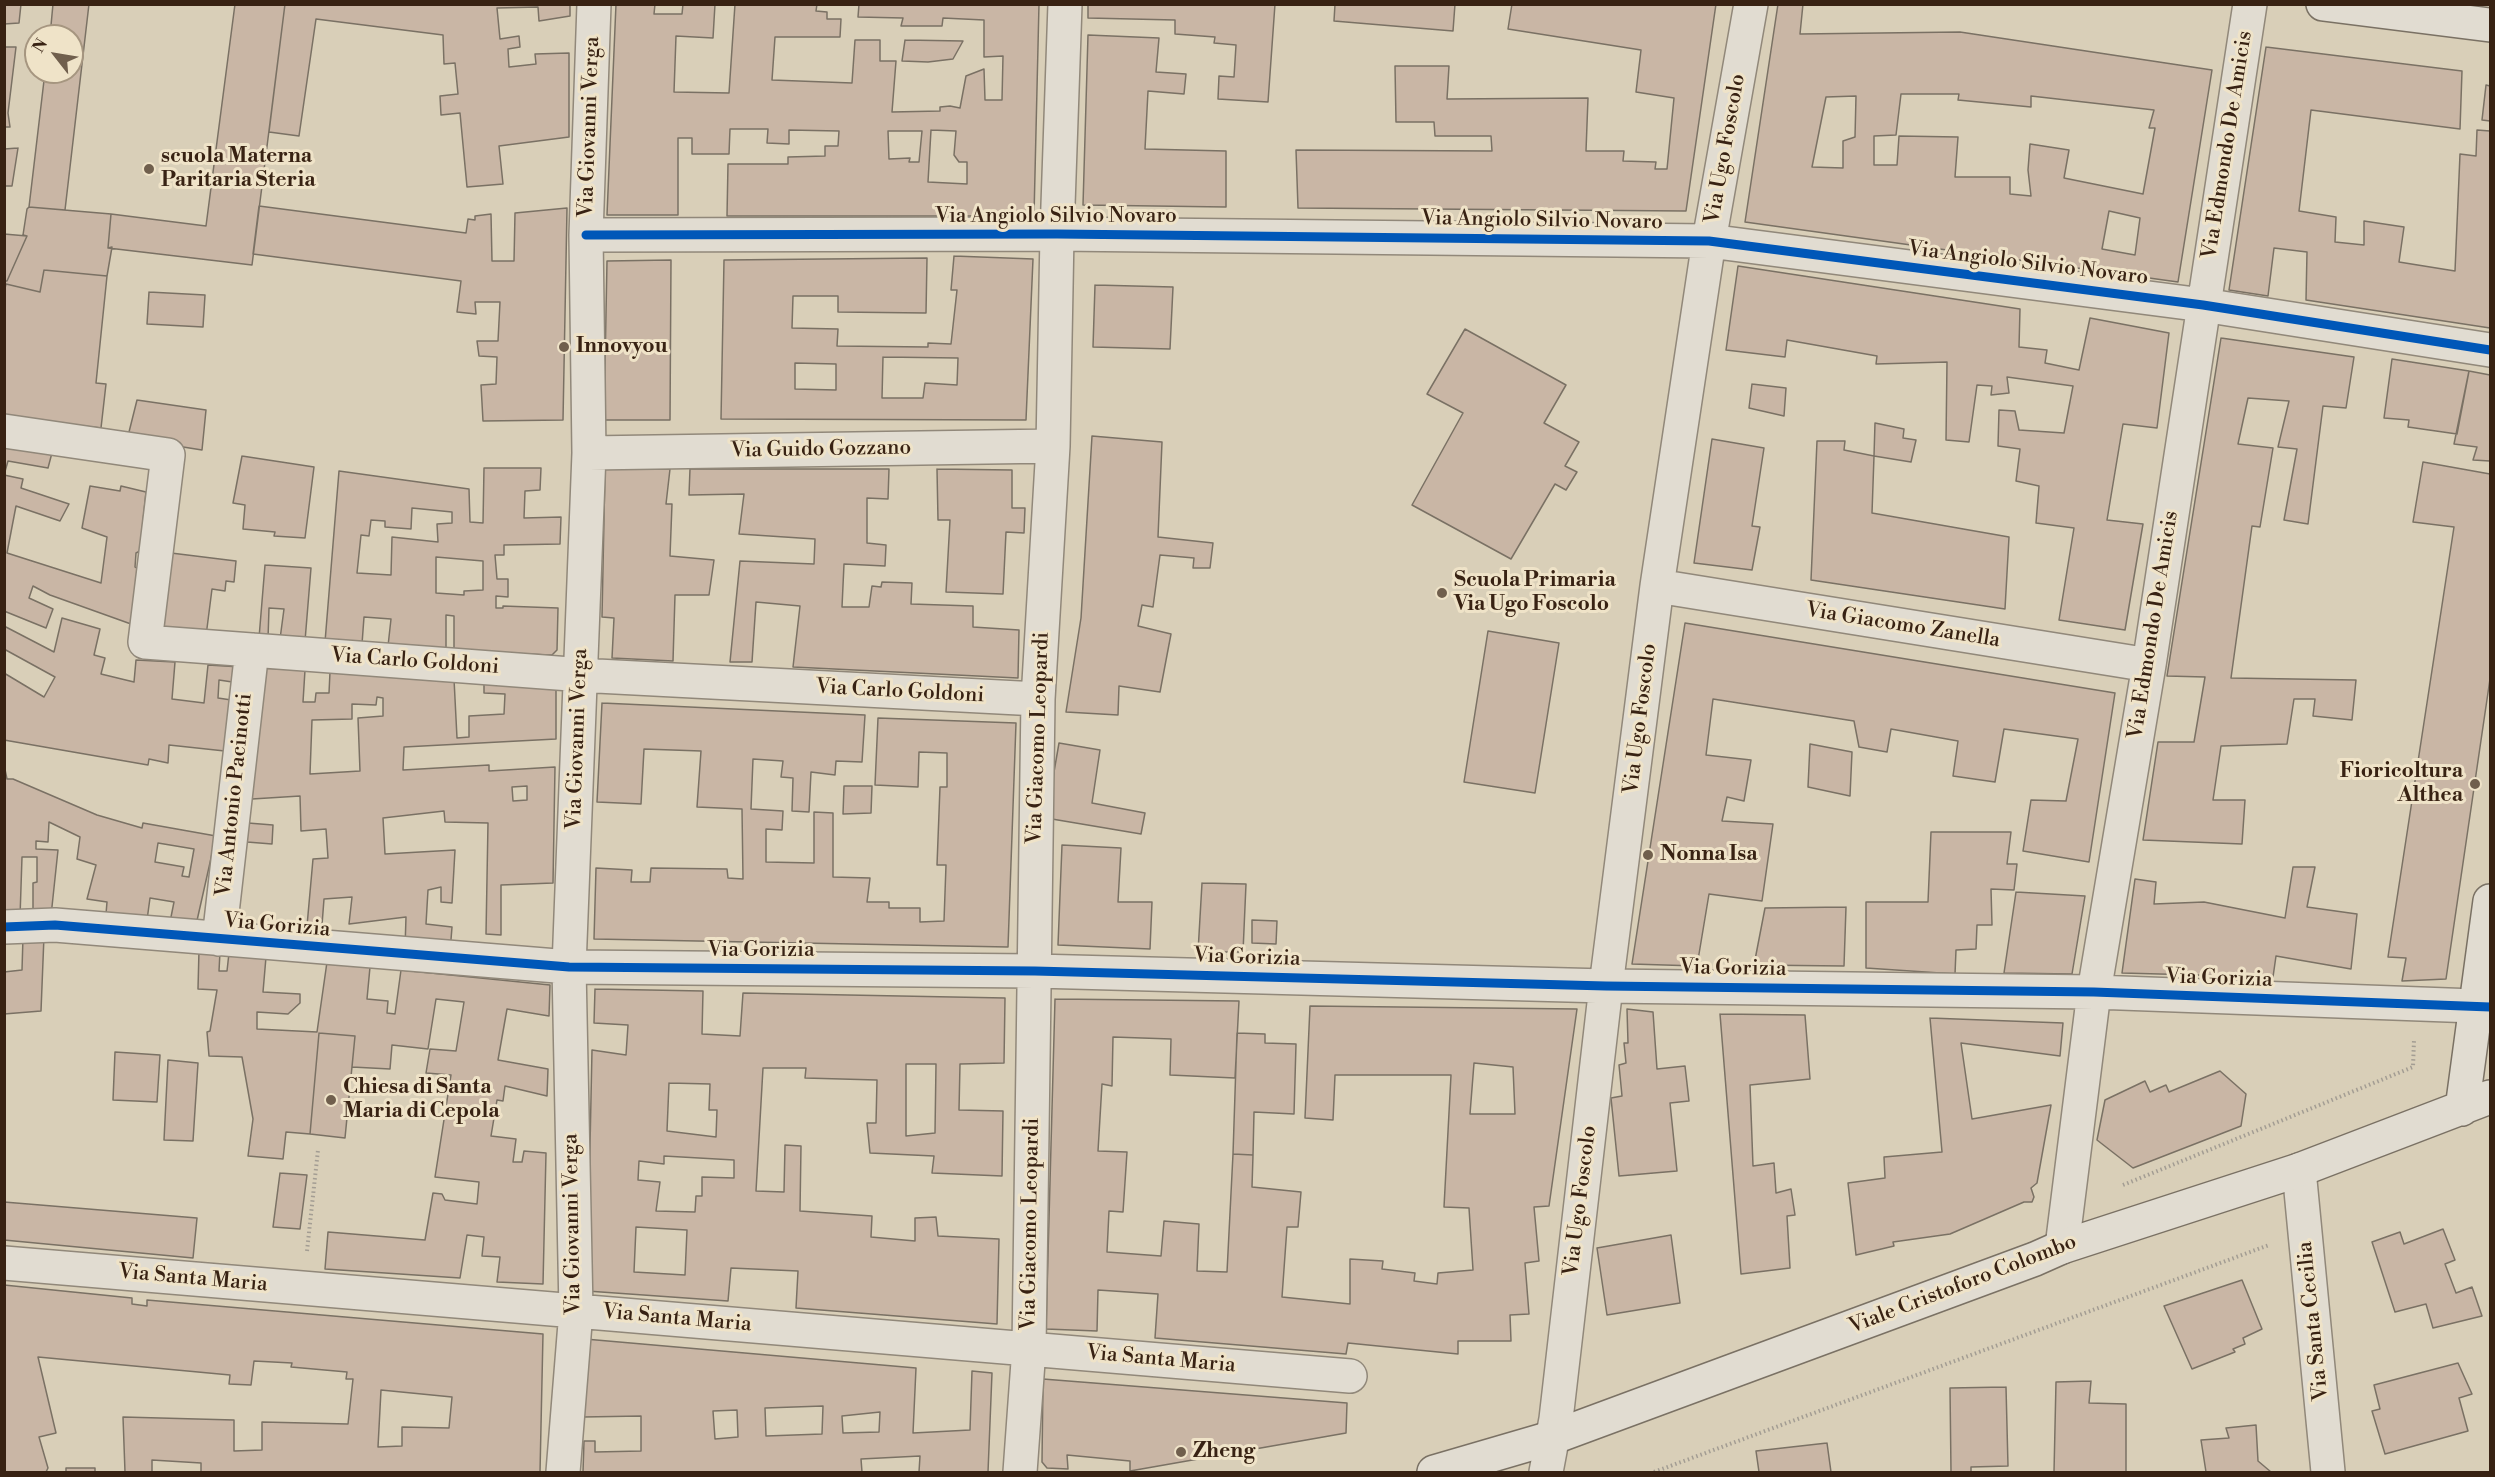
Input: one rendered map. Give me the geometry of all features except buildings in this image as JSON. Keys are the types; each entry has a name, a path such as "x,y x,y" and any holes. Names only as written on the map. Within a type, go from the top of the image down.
{"street":[{"name":"Via Giovanni Verga","path":"562,1473 576,1311 569,967 590,453 586,235 594,4"},
{"name":"Via Giacomo Leopardi","path":"1020,1473 1029,1348 1038,699 1053,446 1065,4"},
{"name":"Via Ugo Foscolo","path":"1546,1473 1554,1437 1606,986 1657,586 1709,241 1751,4"},
{"name":"Via Edmondo De Amicis","path":"2062,1247 2094,992 2149,665 2250,4"},
{"path":"2323,4 2490,25"},
{"name":"Via Angiolo Silvio Novaro","path":"586,235 1057,234 1709,241 2203,305 2490,350"},
{"name":"Via Carlo Goldoni","path":"4,431 168,455 145,642 580,675 1038,699"},
{"name":"Via Guido Gozzano","path":"590,453 1053,446"},
{"name":"Via Giacomo Zanella","path":"1657,586 2149,665"},
{"name":"Via Antonio Pacinotti","path":"219,939 252,650"},
{"path":"2476,1103 2490,901"},
{"name":"Via Gorizia","path":"4,927 55,925 569,967 1035,971 1606,986 2094,992 2483,1007"},
{"name":"Viale Cristoforo Colombo","path":"1434,1473 1554,1437 2062,1247 2299,1170 2476,1103"},
{"name":"Via Santa Cecilia","path":"2299,1170 2328,1473"},
{"name":"Via Santa Maria","path":"4,1263 1350,1376"}],"path":[{"path":"2121,1186 2413,1067 2414,1037"},
{"path":"302,1288 318,1150"},
{"path":"1654,1473 2305,1232"}],"cycle path":[{"path":"586,235 1057,234 1709,241 2203,305 2490,350"},
{"path":"4,927 55,925 569,967 1035,971 1606,986 2094,992 2490,1007"}],"place":[{"name":"scuola Materna Paritaria Steria","path":"149,169"},
{"name":"Innovyou","path":"564,347"},
{"name":"Scuola Primaria Via Ugo Foscolo","path":"1442,593"},
{"name":"Fioricoltura Althea","path":"2475,784"},
{"name":"Nonna Isa","path":"1648,855"},
{"name":"Chiesa di Santa Maria di Cepola","path":"331,1100"},
{"name":"Zheng","path":"1181,1452"}]}
